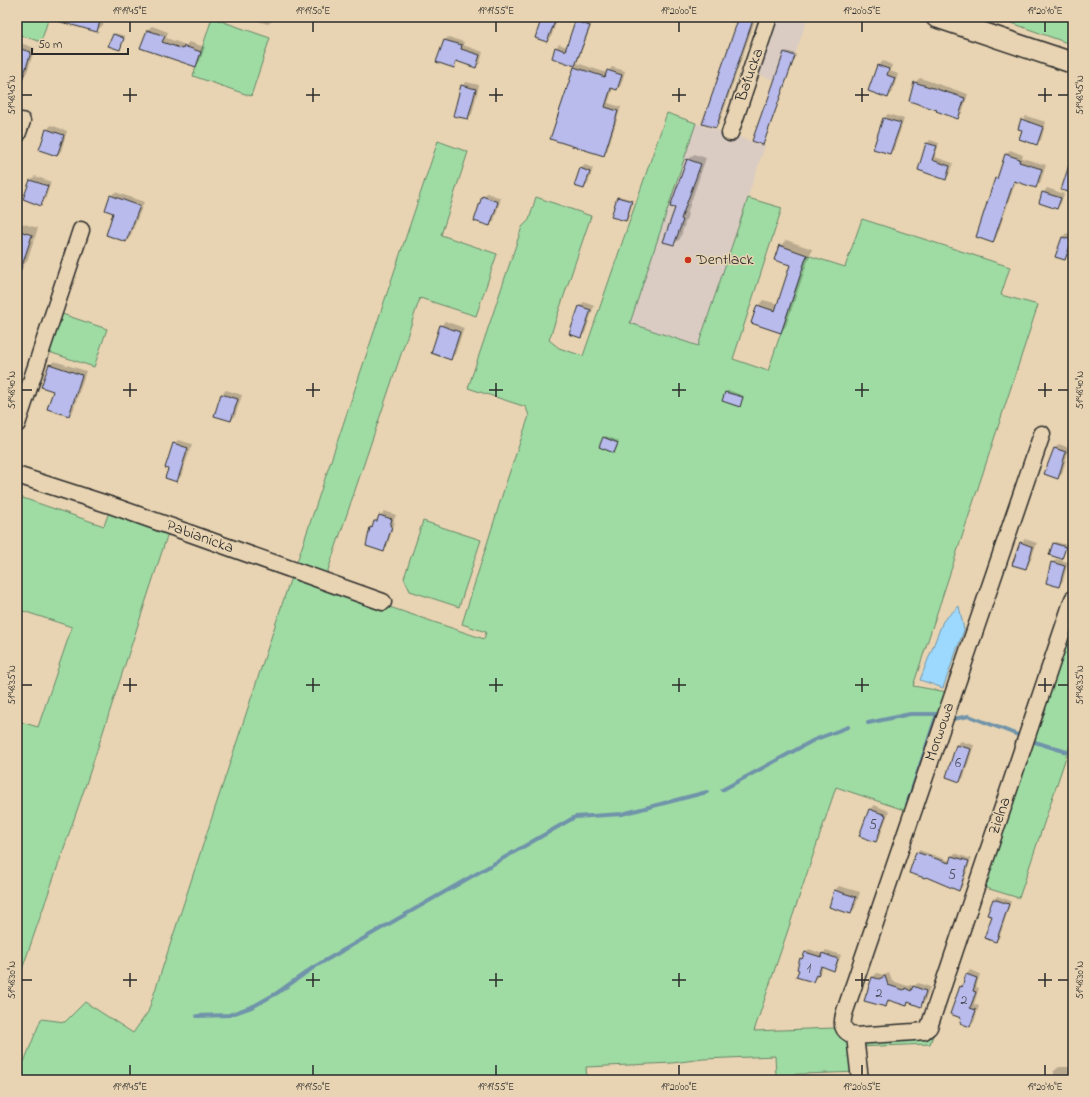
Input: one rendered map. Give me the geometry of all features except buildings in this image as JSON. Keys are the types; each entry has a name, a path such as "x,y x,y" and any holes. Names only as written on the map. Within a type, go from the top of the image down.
{"main road":[{"path":"936,17 1073,63"}],"street":[{"name":"Bałucka","path":"730,133 769,17"},
{"path":"17,424 81,230"},
{"name":"Morwowa","path":"860,1080 850,1033 841,1023 1042,434"},
{"name":"Pabianicka","path":"17,475 113,506 383,602"},
{"name":"Zielna","path":"850,1033 924,1031 929,1027 1073,600"}],"shaded area":[{"path":"773,17 808,17 785,84 754,73"},
{"name":"Dentlack","path":"696,123 765,146 698,346 629,323"}],"green space":[{"path":"17,17 49,17 41,42 17,34"},
{"path":"1010,17 1073,17 1073,45 1009,22"},
{"path":"212,18 270,38 251,96 193,76"},
{"path":"667,113 696,123 630,323 698,346 748,198 782,208 733,359 768,371 807,255 845,267 862,219 1010,267 1001,295 1038,305 913,686 947,692 907,811 836,787 754,1031 835,1028 838,1020 844,1030 936,1027 930,1044 856,1047 859,1072 776,1075 775,1056 586,1067 587,1080 318,1080 317,1076 200,1080 17,1080 17,1062 24,1062 41,1019 65,1022 85,1002 133,1033 148,1012 292,574 484,639 486,632 462,624 506,483 529,416 526,407 468,388 522,227 529,220 536,197 591,216 549,340 559,348 583,356","holes":["604,437 618,443 614,453 600,447"]},
{"path":"438,141 468,152 441,235 497,254 476,316 420,298 325,579 295,568"},
{"path":"59,313 107,329 94,367 46,351"},
{"path":"17,496 104,526 110,509 169,530 84,790 17,984 17,721 38,727 72,627 17,609"},
{"path":"423,521 481,540 459,607 410,591 404,578"},
{"path":"1073,620 1073,736 1019,898 983,887"}],"water":[{"path":"959,606 964,630 943,688 920,680 943,621"}],"waterway":[{"path":"868,723 910,714 937,714 907,805"},
{"path":"953,719 969,716 1018,735"},
{"path":"722,790 814,740 848,727"},
{"path":"1035,742 1073,754"},
{"path":"197,1016 229,1015 254,1006 277,993 314,967 575,817 622,814 707,792"}],"place":[{"name":"Dentlack","path":"688,260"}]}
